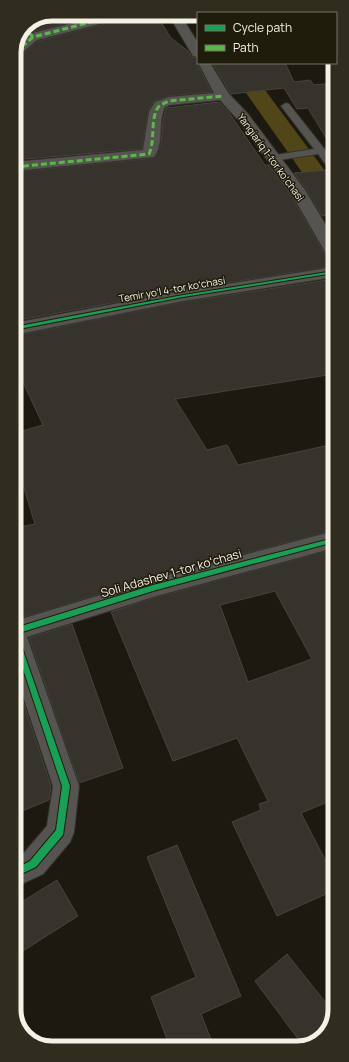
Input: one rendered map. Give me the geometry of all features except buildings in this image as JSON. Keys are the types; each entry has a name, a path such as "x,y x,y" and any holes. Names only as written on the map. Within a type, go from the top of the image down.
{"street":[{"path":"22,46 33,37 96,21"},
{"path":"178,21 197,51"},
{"path":"28,32 33,37"},
{"name":"Yangiariq 1-tor koʻchasi","path":"205,64 223,96 279,158 328,243"},
{"path":"21,166 149,154 152,147 155,115 158,106 169,101 223,96"},
{"name":"Temir yoʻl 4-tor koʻchasi","path":"21,328 183,296 328,273"},
{"name":"Soli Adashev 1-tor koʻchasi","path":"21,629 153,588 328,542"},
{"path":"21,654 66,786 60,832 34,864 21,870"}],"lane":[{"path":"286,106 328,160"},
{"path":"279,158 321,151"}],"waterway":[{"path":"236,64 328,192"}],"marked path":[{"path":"22,46 33,37 96,21"},
{"path":"28,32 33,37"},
{"path":"21,166 149,154 153,143 154,118 160,105 169,101 223,96"}],"cycle path":[{"path":"21,328 183,296 328,273"},
{"path":"21,629 153,588 328,542"},
{"path":"21,654 66,786 60,832 33,864 21,870"}]}
